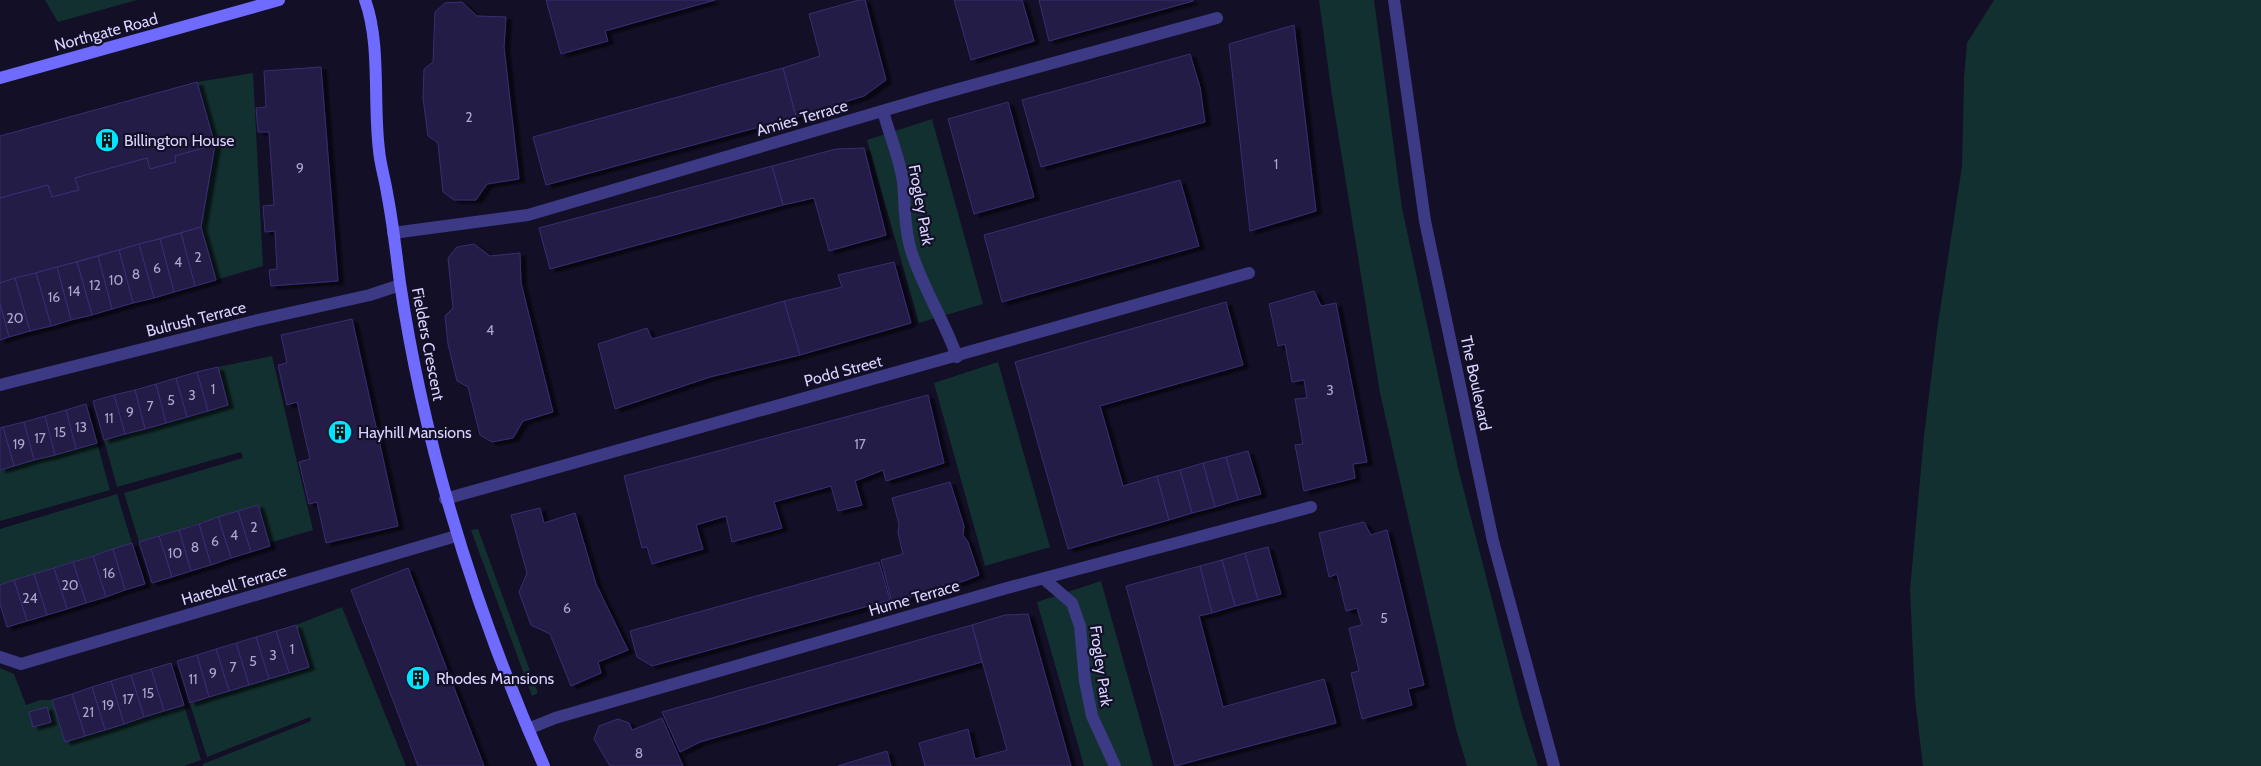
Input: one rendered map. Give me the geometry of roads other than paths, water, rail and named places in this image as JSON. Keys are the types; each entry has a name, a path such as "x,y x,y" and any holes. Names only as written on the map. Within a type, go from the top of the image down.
{"street":[{"name":"Northgate Road","path":"0,78 279,0"},
{"name":"Fielders Crescent","path":"364,0 370,13 379,151 418,390 456,536 528,729 544,766"},
{"name":"The Boulevard","path":"1394,0 1427,231 1493,541 1554,766"},
{"name":"Amies Terrace","path":"393,233 528,215 883,111 1217,18"},
{"name":"Frogley Park","path":"883,111 902,181 904,218 910,247 932,303 948,331 957,357"},
{"name":"Podd Street","path":"445,499 957,357 1249,273"},
{"name":"Bulrush Terrace","path":"0,386 254,321 370,295 400,285"},
{"name":"Hume Terrace","path":"528,729 554,718 1044,579 1310,507"},
{"name":"Harebell Terrace","path":"0,657 21,664 456,536"},
{"name":"Frogley Park","path":"1044,579 1072,603 1080,626 1085,681 1092,716 1115,766"}],"place":[{"name":"Billington House","path":"107,140"},
{"name":"Hayhill Mansions","path":"340,432"},
{"name":"Rhodes Mansions","path":"418,678"}]}
